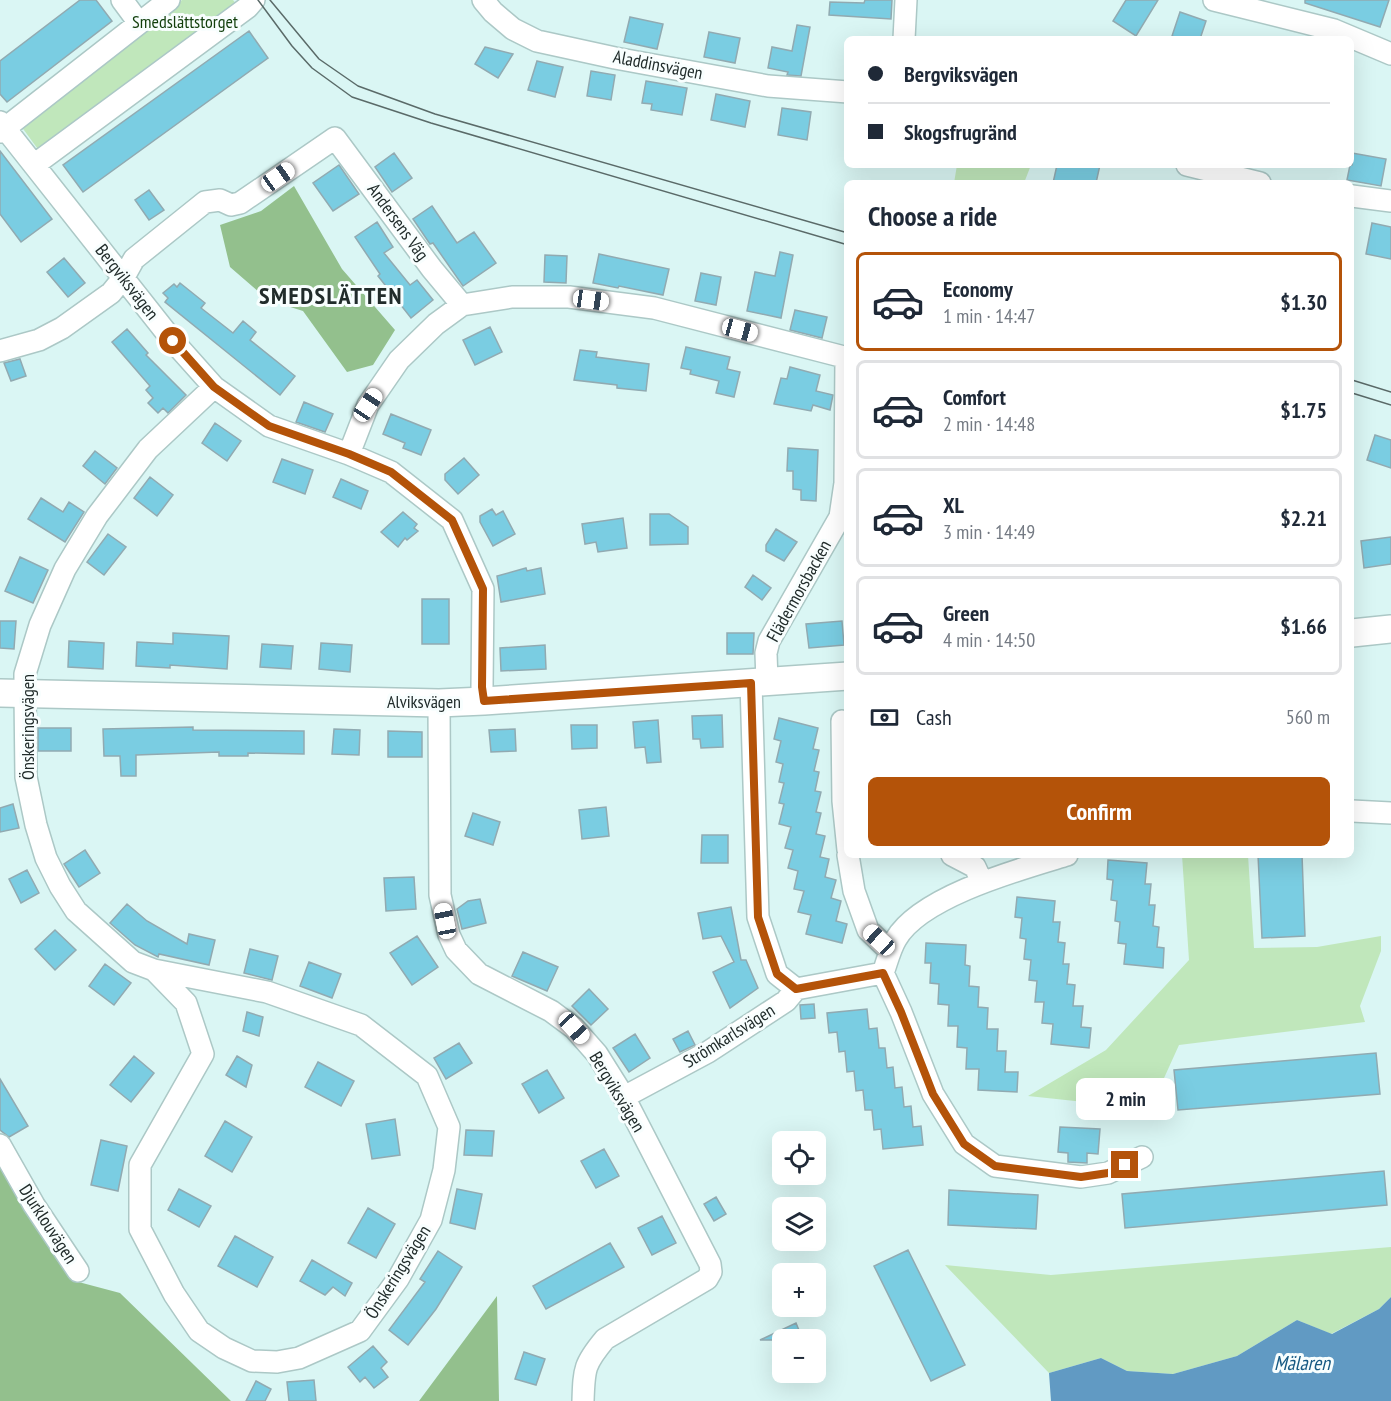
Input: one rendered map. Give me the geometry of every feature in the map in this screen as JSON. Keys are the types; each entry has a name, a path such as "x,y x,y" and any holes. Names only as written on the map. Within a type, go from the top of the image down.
{"street":[{"path":"122,0 139,23"},
{"path":"2,128 169,0"},
{"name":"Aladdinsvägen","path":"483,0 493,12 513,28 537,41 768,86 844,92"},
{"path":"904,36 906,0"},
{"path":"1214,0 1334,30 1348,36"},
{"path":"34,165 248,2"},
{"path":"1354,38 1391,54"},
{"name":"Bergviksvägen","path":"2,128 124,277 173,341 214,387 269,426 349,454 391,472 452,520 483,589 482,687 484,701"},
{"name":"Andersens Väg","path":"124,277 134,260 205,202 220,200 231,205 240,203 335,138 432,269 462,305"},
{"path":"1199,168 1248,180"},
{"path":"1354,196 1391,201"},
{"path":"0,351 39,340 62,328 111,293 124,277"},
{"path":"349,454 368,405 399,360 436,324 462,305 512,297 570,297 654,308 844,357"},
{"name":"Önskeringsvägen","path":"154,970 186,1003 203,1054 140,1165 140,1229 174,1294 200,1332 224,1348 252,1361 277,1362 299,1358 360,1331 398,1279 431,1220 444,1170 449,1127 427,1076 361,1025 267,992 154,970 133,962 76,911 46,858 36,825 12,694 25,674 40,625 65,569 97,516 148,449 214,387"},
{"name":"Flädermorsbacken","path":"796,989 777,974 758,917 759,682 769,641 840,517 844,490"},
{"path":"1354,633 1391,629"},
{"name":"Alviksvägen","path":"12,694 439,702 484,701 844,676"},
{"name":"Bergviksvägen","path":"439,702 440,895 449,935 456,950 479,974 551,1011 574,1028 597,1054 624,1097 710,1264 711,1272 707,1279 605,1339 593,1353 584,1371 583,1401"},
{"path":"842,721 844,811"},
{"path":"1354,811 1391,813"},
{"path":"848,858 854,891 868,930 890,951"},
{"path":"958,858 975,867 982,882"},
{"path":"1058,858 982,882 925,910 897,937 883,973 933,1094 964,1144 995,1166 1081,1177 1108,1173 1142,1157"},
{"path":"796,989 883,973"},
{"name":"Strömkarlsvägen","path":"624,1097 708,1052 786,1001 796,989"},
{"name":"Djurklouvägen","path":"0,1145 34,1205 78,1272"}],"green space":[{"name":"Smedslättstorget","path":"182,0 233,0 239,7 40,152 21,126"},
{"path":"956,168 1030,168 1025,180 954,180"},
{"path":"294,186 342,269 395,330 373,365 347,372 303,311 268,300 230,267 220,225 261,211"},
{"path":"1182,858 1248,858 1254,948 1317,947 1381,936 1381,951 1360,1006 1365,1022 1179,1045 1150,1109 1028,1096 1106,1050 1189,960"},
{"path":"0,1155 71,1280 120,1293 231,1401 0,1401"},
{"path":"1391,1247 1391,1297 1379,1309 1331,1334 1297,1320 1237,1356 1173,1374 1127,1371 1101,1358 1049,1373 945,1265 1051,1275"},
{"path":"497,1296 499,1401 419,1401"}],"water":[{"name":"Mälaren","path":"1391,1297 1391,1401 1051,1401 1049,1373 1101,1358 1127,1371 1173,1374 1237,1356 1297,1320 1332,1334 1379,1309"}],"building":[{"path":"80,0 96,0 112,21 7,102 0,94 0,61"},
{"path":"865,0 892,0 891,19 829,15 830,2 864,3"},
{"path":"1126,0 1158,0 1136,36 1113,21"},
{"path":"1305,0 1389,0 1380,27 1305,3"},
{"path":"1180,12 1206,21 1201,36 1172,36"},
{"path":"630,17 663,24 657,49 624,42"},
{"path":"797,25 810,27 801,76 787,75 788,72 768,68 772,47 792,51"},
{"path":"249,31 268,58 83,192 63,165"},
{"path":"709,32 740,38 735,63 704,57"},
{"path":"485,47 513,54 498,78 475,64"},
{"path":"537,61 563,67 555,97 528,90"},
{"path":"591,71 615,75 611,100 587,96"},
{"path":"646,81 687,88 682,115 651,110 652,104 642,103"},
{"path":"716,94 750,101 745,127 711,120"},
{"path":"782,108 811,112 807,140 778,135"},
{"path":"0,151 52,219 21,242 0,214"},
{"path":"394,153 412,178 392,192 375,167"},
{"path":"1354,153 1386,159 1381,186 1347,180 1349,168 1354,168"},
{"path":"339,165 359,194 333,211 313,183"},
{"path":"1056,168 1099,168 1097,180 1054,180"},
{"path":"149,190 164,210 149,220 135,200"},
{"path":"432,206 457,243 474,232 496,263 463,286 413,219"},
{"path":"377,222 393,247 384,253 410,285 417,280 433,300 411,318 378,276 380,274 355,237"},
{"path":"1372,223 1391,227 1391,259 1366,254"},
{"path":"780,252 793,255 781,318 747,311 755,272 775,276"},
{"path":"599,254 669,269 663,295 593,283"},
{"path":"545,255 567,256 566,283 544,282"},
{"path":"64,258 85,283 68,297 47,272"},
{"path":"701,273 721,277 716,305 695,301"},
{"path":"180,283 205,303 201,308 233,333 243,321 256,332 250,340 295,376 280,395 165,302 168,298 163,293 174,284 177,287"},
{"path":"795,310 827,317 822,338 790,330"},
{"path":"490,327 502,352 475,365 463,340"},
{"path":"127,329 148,353 146,355 186,395 168,413 163,408 158,413 148,403 153,398 146,390 150,386 112,342"},
{"path":"686,347 730,357 727,369 740,372 734,397 716,393 719,381 690,374 691,370 681,368"},
{"path":"580,350 597,352 596,357 649,364 646,391 574,380"},
{"path":"20,359 26,376 11,381 4,363"},
{"path":"790,367 820,375 816,391 833,395 830,410 813,405 811,411 774,404 781,378 787,379"},
{"path":"304,402 333,414 325,432 296,422"},
{"path":"391,414 431,430 421,455 403,448 405,443 383,434"},
{"path":"215,423 241,441 227,461 202,443"},
{"path":"1375,435 1391,440 1391,468 1367,460"},
{"path":"788,448 818,450 816,501 801,500 801,490 793,489 793,471 787,471"},
{"path":"95,451 117,468 105,484 83,466"},
{"path":"464,458 479,475 458,494 445,480 445,474"},
{"path":"282,459 313,470 305,494 273,482"},
{"path":"150,477 173,495 157,516 134,498"},
{"path":"341,479 368,491 361,509 333,497"},
{"path":"41,498 63,512 69,502 84,512 65,542 28,519"},
{"path":"492,509 496,515 503,511 515,534 493,546 480,522 480,516"},
{"path":"403,512 417,524 414,528 418,531 407,540 405,538 398,547 381,532"},
{"path":"650,514 669,514 688,527 688,544 650,545"},
{"path":"623,518 627,548 598,552 596,542 585,544 582,524"},
{"path":"776,529 797,542 784,561 766,551 766,545"},
{"path":"108,534 126,547 104,575 87,562"},
{"path":"1391,537 1391,564 1364,568 1361,541"},
{"path":"20,557 48,570 33,603 5,591"},
{"path":"526,568 527,571 541,568 545,594 501,602 497,576"},
{"path":"753,575 771,588 762,600 745,587"},
{"path":"422,599 449,599 449,644 422,644"},
{"path":"0,621 16,621 14,649 0,648"},
{"path":"842,621 844,645 809,648 806,624"},
{"path":"173,633 229,636 227,669 170,665 170,668 136,666 137,642 173,644"},
{"path":"727,633 754,633 753,654 727,654"},
{"path":"69,641 104,643 103,669 68,667"},
{"path":"321,643 352,645 350,672 319,669"},
{"path":"262,644 293,646 291,669 260,667"},
{"path":"545,645 546,669 501,671 500,648"},
{"path":"722,715 723,747 701,748 700,739 693,739 692,716"},
{"path":"779,718 818,728 813,749 819,750 814,771 819,772 815,791 821,792 816,812 821,813 816,834 825,836 820,857 829,859 825,877 836,880 831,898 841,901 836,921 847,924 842,943 806,934 811,915 798,912 804,891 794,889 798,871 788,868 793,850 785,848 791,827 779,824 784,804 779,803 784,783 779,782 783,764 776,762 781,741 774,739"},
{"path":"658,720 661,762 647,763 645,747 635,748 633,722"},
{"path":"571,725 597,725 597,748 572,749"},
{"path":"193,727 193,730 304,731 304,754 248,753 248,756 219,756 219,752 136,755 136,776 121,776 120,756 104,756 103,729"},
{"path":"38,728 71,728 71,751 38,751"},
{"path":"334,729 360,730 359,755 332,754"},
{"path":"515,729 516,751 491,752 489,730"},
{"path":"388,731 422,732 422,757 388,757"},
{"path":"13,804 19,828 0,832 0,808"},
{"path":"606,807 609,836 582,839 579,810"},
{"path":"473,813 500,822 493,845 465,836"},
{"path":"702,835 728,835 728,863 701,863"},
{"path":"85,850 100,873 79,887 64,864"},
{"path":"1258,858 1302,858 1305,936 1262,938"},
{"path":"1108,860 1147,863 1145,884 1151,884 1149,905 1155,905 1153,926 1159,927 1157,947 1164,948 1163,968 1124,964 1126,944 1118,943 1120,922 1115,921 1117,901 1111,900 1113,880 1107,879"},
{"path":"27,870 39,893 21,903 9,879"},
{"path":"414,877 416,909 386,911 384,878"},
{"path":"1017,897 1055,901 1053,922 1060,922 1058,942 1065,943 1063,964 1069,964 1067,984 1075,985 1073,1006 1083,1006 1081,1027 1091,1028 1089,1048 1051,1044 1053,1024 1042,1023 1044,1002 1035,1002 1037,981 1029,980 1031,960 1024,959 1026,939 1020,938 1022,918 1015,917"},
{"path":"480,899 486,923 462,929 457,909 468,901"},
{"path":"127,904 147,921 187,944 189,934 215,940 209,965 159,954 158,957 135,945 110,923"},
{"path":"731,907 741,960 746,960 758,988 730,1008 713,972 734,962 721,936 703,939 698,913"},
{"path":"55,930 76,950 55,970 35,949"},
{"path":"417,936 438,967 412,985 390,953"},
{"path":"926,943 966,945 965,965 970,966 969,986 979,987 978,1007 988,1008 987,1029 998,1029 997,1051 1006,1051 1005,1072 1018,1072 1017,1092 978,1090 979,1069 966,1069 967,1048 957,1047 958,1026 948,1026 949,1005 938,1004 939,984 930,983 931,963 925,963"},
{"path":"250,949 278,956 272,980 244,973"},
{"path":"523,952 558,967 547,991 512,976"},
{"path":"309,962 341,974 332,998 300,986"},
{"path":"105,964 131,983 114,1005 89,986"},
{"path":"589,989 608,1009 591,1025 572,1006"},
{"path":"814,1004 815,1018 801,1019 800,1005"},
{"path":"867,1009 869,1029 877,1028 879,1048 885,1048 887,1068 893,1067 895,1088 902,1087 904,1107 911,1106 913,1127 921,1126 923,1145 883,1149 881,1129 874,1130 872,1110 865,1110 863,1090 856,1091 854,1071 847,1072 845,1051 839,1052 837,1032 829,1033 827,1013"},
{"path":"247,1012 263,1017 259,1036 243,1031"},
{"path":"688,1031 695,1045 680,1052 673,1039"},
{"path":"635,1034 650,1058 629,1072 613,1048"},
{"path":"459,1043 472,1063 446,1079 434,1058"},
{"path":"1376,1053 1380,1094 1178,1110 1174,1070"},
{"path":"134,1056 154,1073 131,1102 110,1085"},
{"path":"237,1056 252,1065 246,1087 226,1075"},
{"path":"318,1062 354,1081 341,1106 305,1087"},
{"path":"547,1070 564,1098 539,1113 522,1084"},
{"path":"0,1079 28,1126 9,1137 0,1130"},
{"path":"395,1119 400,1155 372,1159 366,1124"},
{"path":"225,1121 252,1137 232,1172 205,1156"},
{"path":"1060,1127 1100,1129 1098,1154 1087,1153 1087,1163 1068,1162 1068,1153 1058,1152"},
{"path":"466,1130 494,1131 492,1156 464,1155"},
{"path":"101,1140 127,1146 118,1191 91,1185"},
{"path":"604,1149 619,1176 596,1188 581,1161"},
{"path":"1384,1171 1387,1205 1125,1228 1122,1194"},
{"path":"179,1189 211,1206 199,1227 168,1210"},
{"path":"457,1189 482,1194 475,1229 450,1223"},
{"path":"949,1190 1038,1195 1036,1229 948,1225"},
{"path":"716,1197 726,1214 714,1221 704,1204"},
{"path":"368,1208 395,1224 376,1258 348,1243"},
{"path":"662,1216 676,1243 652,1255 638,1228"},
{"path":"235,1236 273,1257 257,1287 218,1266"},
{"path":"610,1243 624,1267 546,1309 533,1286"},
{"path":"908,1250 965,1365 931,1381 874,1266"},
{"path":"438,1251 462,1267 436,1309 408,1345 389,1330 425,1282 420,1279"},
{"path":"312,1260 352,1283 345,1296 333,1287 325,1295 300,1281"},
{"path":"796,1323 798,1329 783,1329"},
{"path":"772,1334 772,1340 760,1340"},
{"path":"373,1346 387,1362 381,1368 388,1377 374,1388 365,1377 360,1382 348,1367"},
{"path":"524,1352 545,1359 536,1385 515,1379"},
{"path":"314,1380 316,1401 289,1401 287,1382"},
{"path":"256,1381 271,1389 265,1401 246,1401"}],"tram line":[{"path":"258,0 292,46 312,68 352,97 431,123 844,244"},
{"path":"270,0 319,59 358,86 435,114 844,232"},
{"path":"1354,381 1391,392"},
{"path":"1354,394 1391,405"}],"district":[{"name":"SMEDSLÄTTEN","path":"331,296"}],"route":[{"path":"173,341 214,387 269,426 349,454 391,472 452,520 483,589 482,687 484,701 751,683 758,917 777,974 796,989 883,973 933,1094 964,1144 995,1166 1081,1177 1108,1173 1125,1165"}]}
